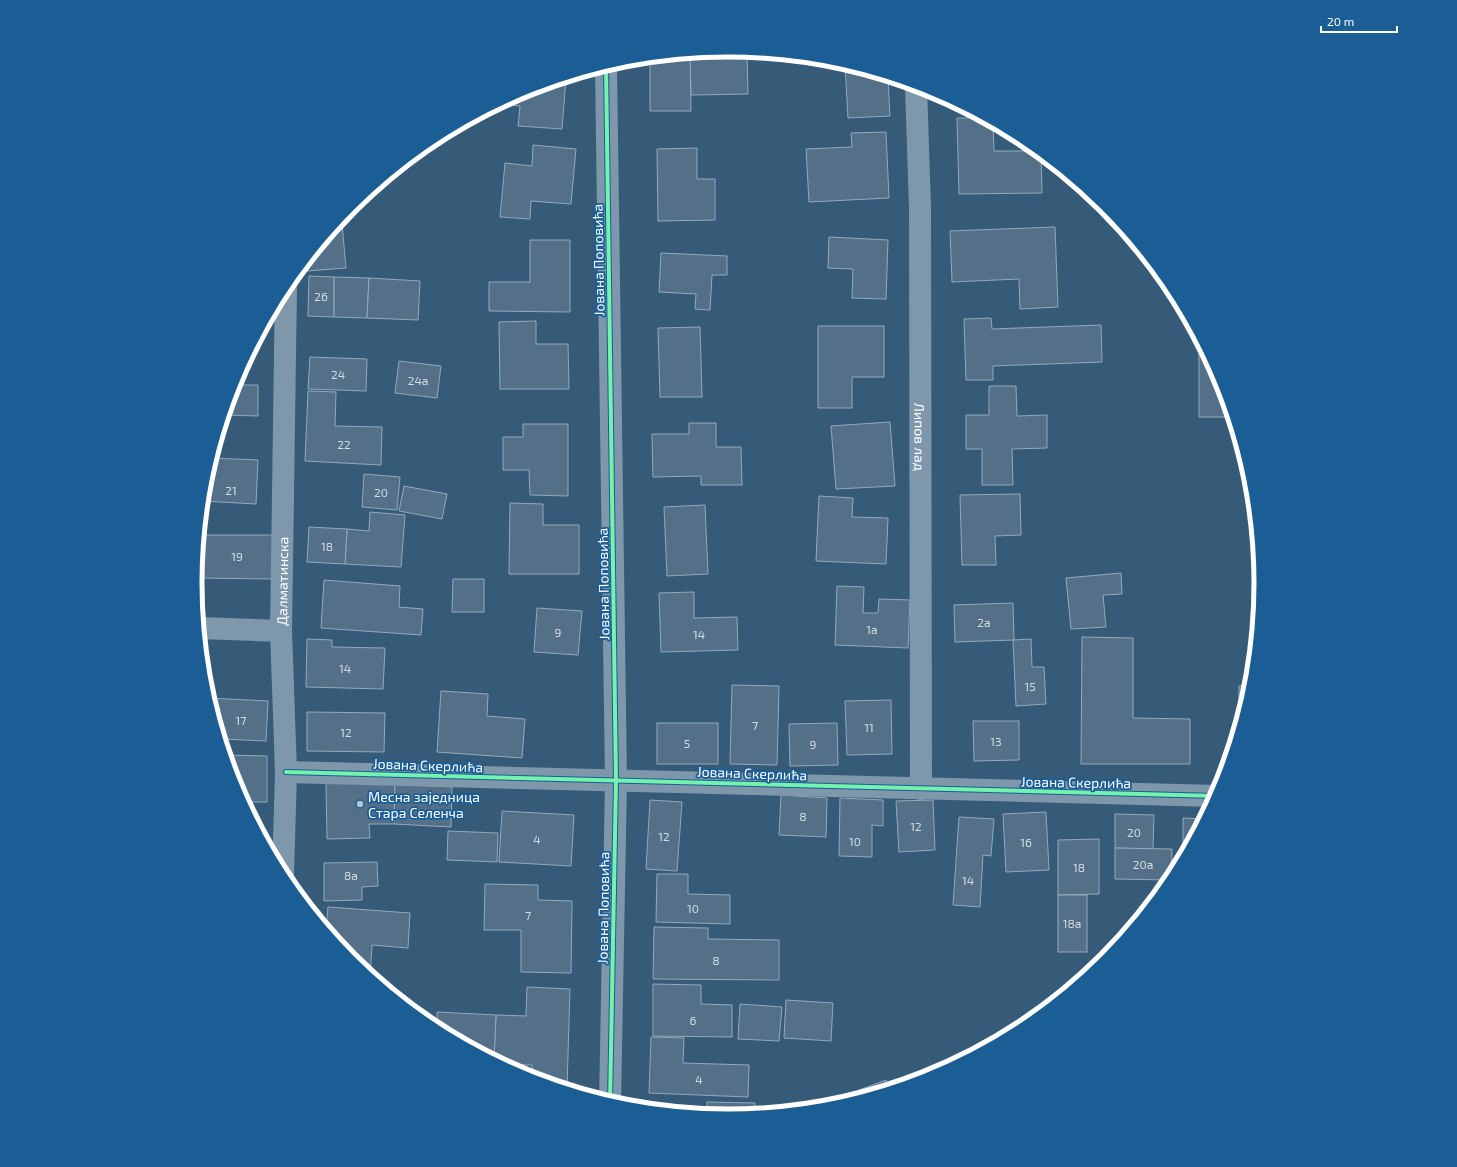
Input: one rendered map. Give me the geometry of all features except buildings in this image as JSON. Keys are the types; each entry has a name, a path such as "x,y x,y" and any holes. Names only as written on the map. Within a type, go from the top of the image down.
{"street":[{"name":"Јована Поповића","path":"606,72 616,781 610,1096"},
{"name":"Липов лад","path":"916,92 920,208 921,789"},
{"name":"Далматинска","path":"282,862 286,772 281,631 286,299"},
{"path":"204,628 281,631"},
{"name":"Јована Скерлића","path":"286,772 1210,796"}],"cycle path":[{"path":"606,72 616,781 610,1096"},
{"path":"286,772 1210,796"}],"place":[{"name":"Месна заједница Стара Селенча","path":"360,804"}]}
